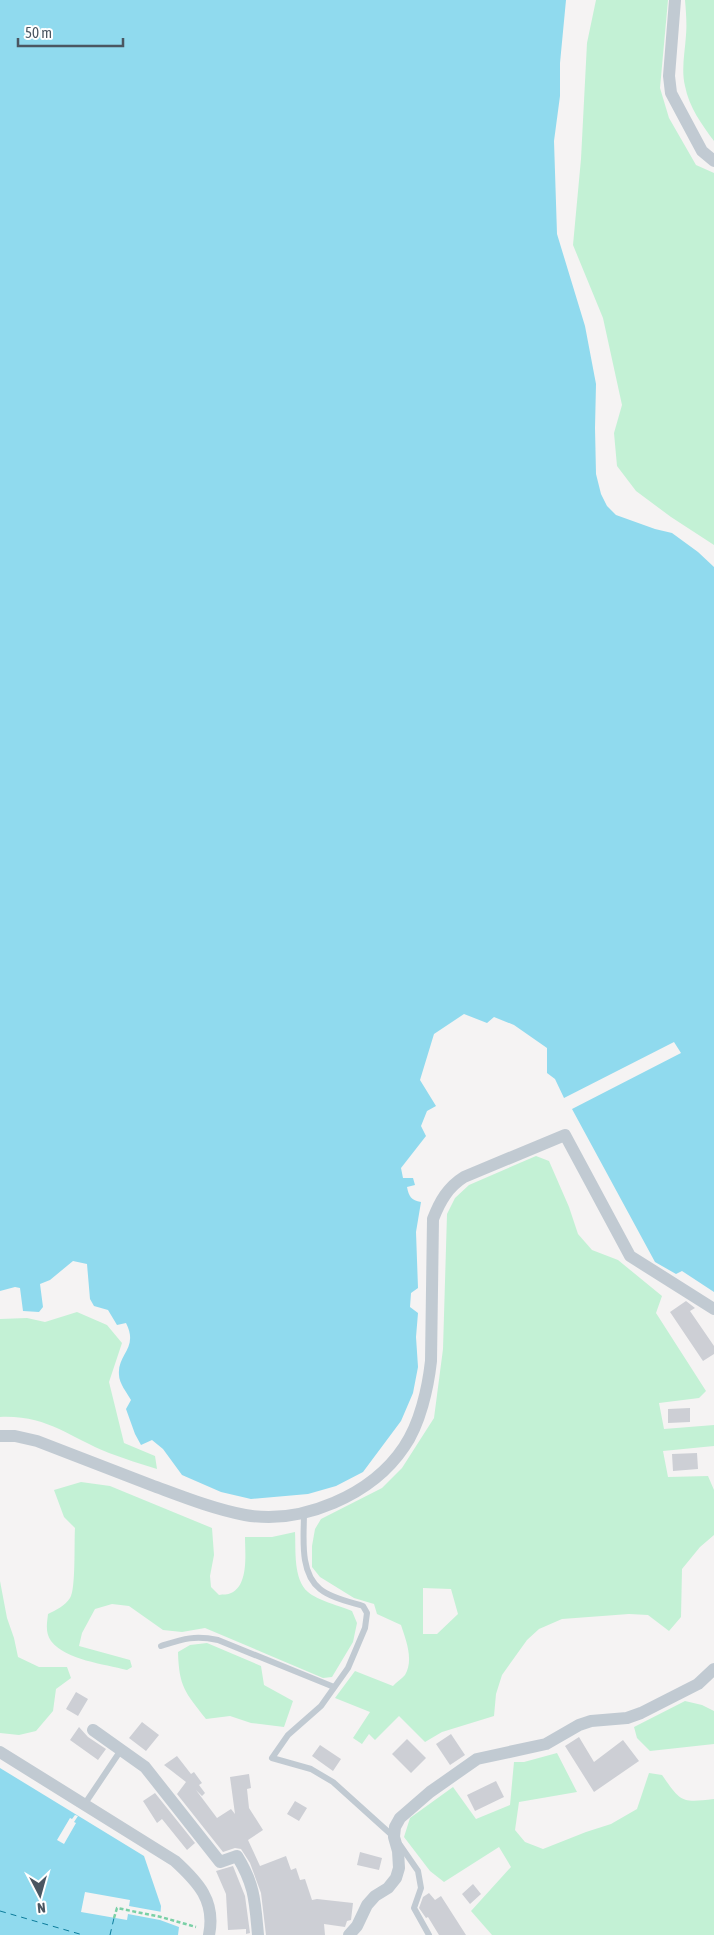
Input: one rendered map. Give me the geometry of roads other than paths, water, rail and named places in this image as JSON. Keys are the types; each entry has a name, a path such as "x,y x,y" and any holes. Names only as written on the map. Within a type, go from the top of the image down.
{"street":[{"path":"675,0 669,76 671,93 702,151 714,160"},
{"path":"0,1436 15,1436 37,1441 191,1500 245,1515 269,1516 304,1512 335,1502 369,1483 393,1462 406,1445 424,1404 429,1383 433,1322 433,1219 440,1201 454,1183 464,1177 565,1135 630,1256 714,1309"},
{"path":"349,1935 357,1926 367,1905 375,1896 388,1888 396,1878 399,1868 398,1851 394,1837 395,1827 400,1818 409,1809 477,1759 546,1744 579,1724 627,1718 641,1713 698,1684 714,1669"},
{"path":"93,1730 121,1748 145,1767 220,1862 237,1856 248,1874 256,1907 258,1935"},
{"path":"0,1752 175,1861 197,1882 205,1895 210,1912 209,1933"}],"lane":[{"path":"304,1512 304,1548 311,1580 322,1590 363,1606 367,1613 365,1628 351,1660 334,1687 321,1706 288,1735 272,1758 311,1769 333,1782 394,1837 418,1871 420,1888 414,1908 429,1935"},
{"path":"161,1646 201,1636 218,1640 334,1687"},
{"path":"84,1805 121,1748"}],"water":[{"path":"0,0 566,0 560,63 560,96 554,141 557,234 585,326 596,384 596,474 601,494 607,506 616,515 672,533 698,552 714,567 714,1292 682,1271 676,1274 655,1262 572,1109 681,1053 674,1042 564,1098 555,1079 547,1073 547,1048 514,1025 494,1017 487,1023 464,1014 434,1034 420,1080 436,1106 427,1111 421,1126 426,1136 401,1168 403,1178 413,1178 415,1185 407,1187 410,1196 421,1202 416,1232 418,1288 411,1293 410,1307 418,1313 416,1337 418,1367 413,1393 401,1421 363,1472 336,1486 308,1494 251,1499 221,1492 182,1475 163,1449 152,1440 141,1445 126,1409 131,1400 119,1378 119,1368 129,1345 129,1332 126,1323 117,1325 108,1310 94,1306 90,1299 87,1264 73,1261 50,1280 40,1284 43,1307 39,1312 23,1311 20,1288 15,1287 0,1291"},
{"path":"0,1768 144,1856 161,1906 160,1920 179,1927 178,1935 0,1935"}]}
